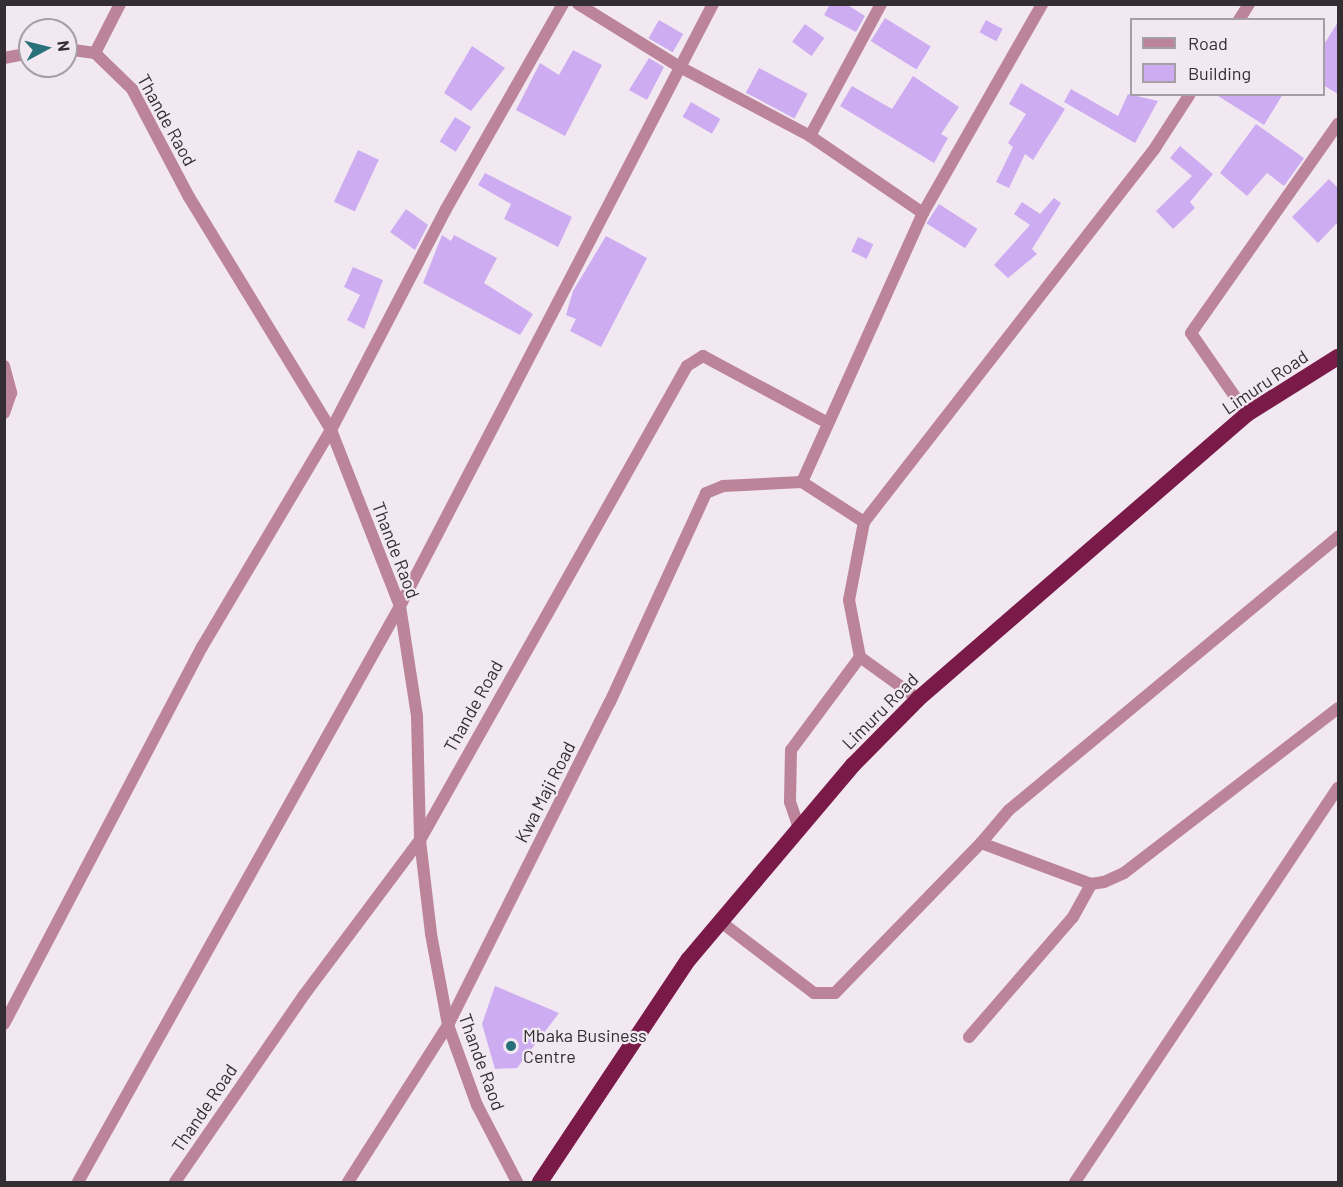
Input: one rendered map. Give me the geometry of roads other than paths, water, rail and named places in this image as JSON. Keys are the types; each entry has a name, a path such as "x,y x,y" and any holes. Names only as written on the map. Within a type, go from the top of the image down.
{"highway":[{"name":"Limuru Road","path":"540,1182 720,922 799,828 918,699 1247,414 1338,357"}],"street":[{"path":"78,51 95,53 120,4"},
{"path":"4,1024 9,1003 202,647 331,430 446,209 563,4"},
{"path":"578,4 678,66 810,136 923,213"},
{"path":"78,1182 400,606 678,66 713,4"},
{"path":"810,136 881,4"},
{"path":"864,522 802,482 923,213 1042,4"},
{"path":"1240,18 1248,4"},
{"name":"Thande Raod","path":"95,53 132,89 189,197 331,430 400,606 417,716 420,840 448,1025 477,1105 517,1182"},
{"path":"918,699 860,657 849,600 864,522 1148,157 1189,96"},
{"path":"1247,414 1191,333 1338,124"},
{"name":"Thande Road","path":"175,1182 420,840 619,481 694,358 703,356 828,423"},
{"path":"4,366 11,393 4,413"},
{"name":"Kwa Maji Road","path":"348,1182 448,1025 610,702 706,493 723,486 802,482"},
{"path":"720,922 814,993 835,993 981,843 1009,810 1338,537"},
{"path":"799,828 790,802 791,750 860,657"},
{"path":"981,843 1091,884 1124,873 1338,708"},
{"path":"1075,1182 1338,788"},
{"path":"969,1037 1073,917 1091,884"}],"place":[{"name":"Mbaka Business Centre","path":"511,1046"}]}
